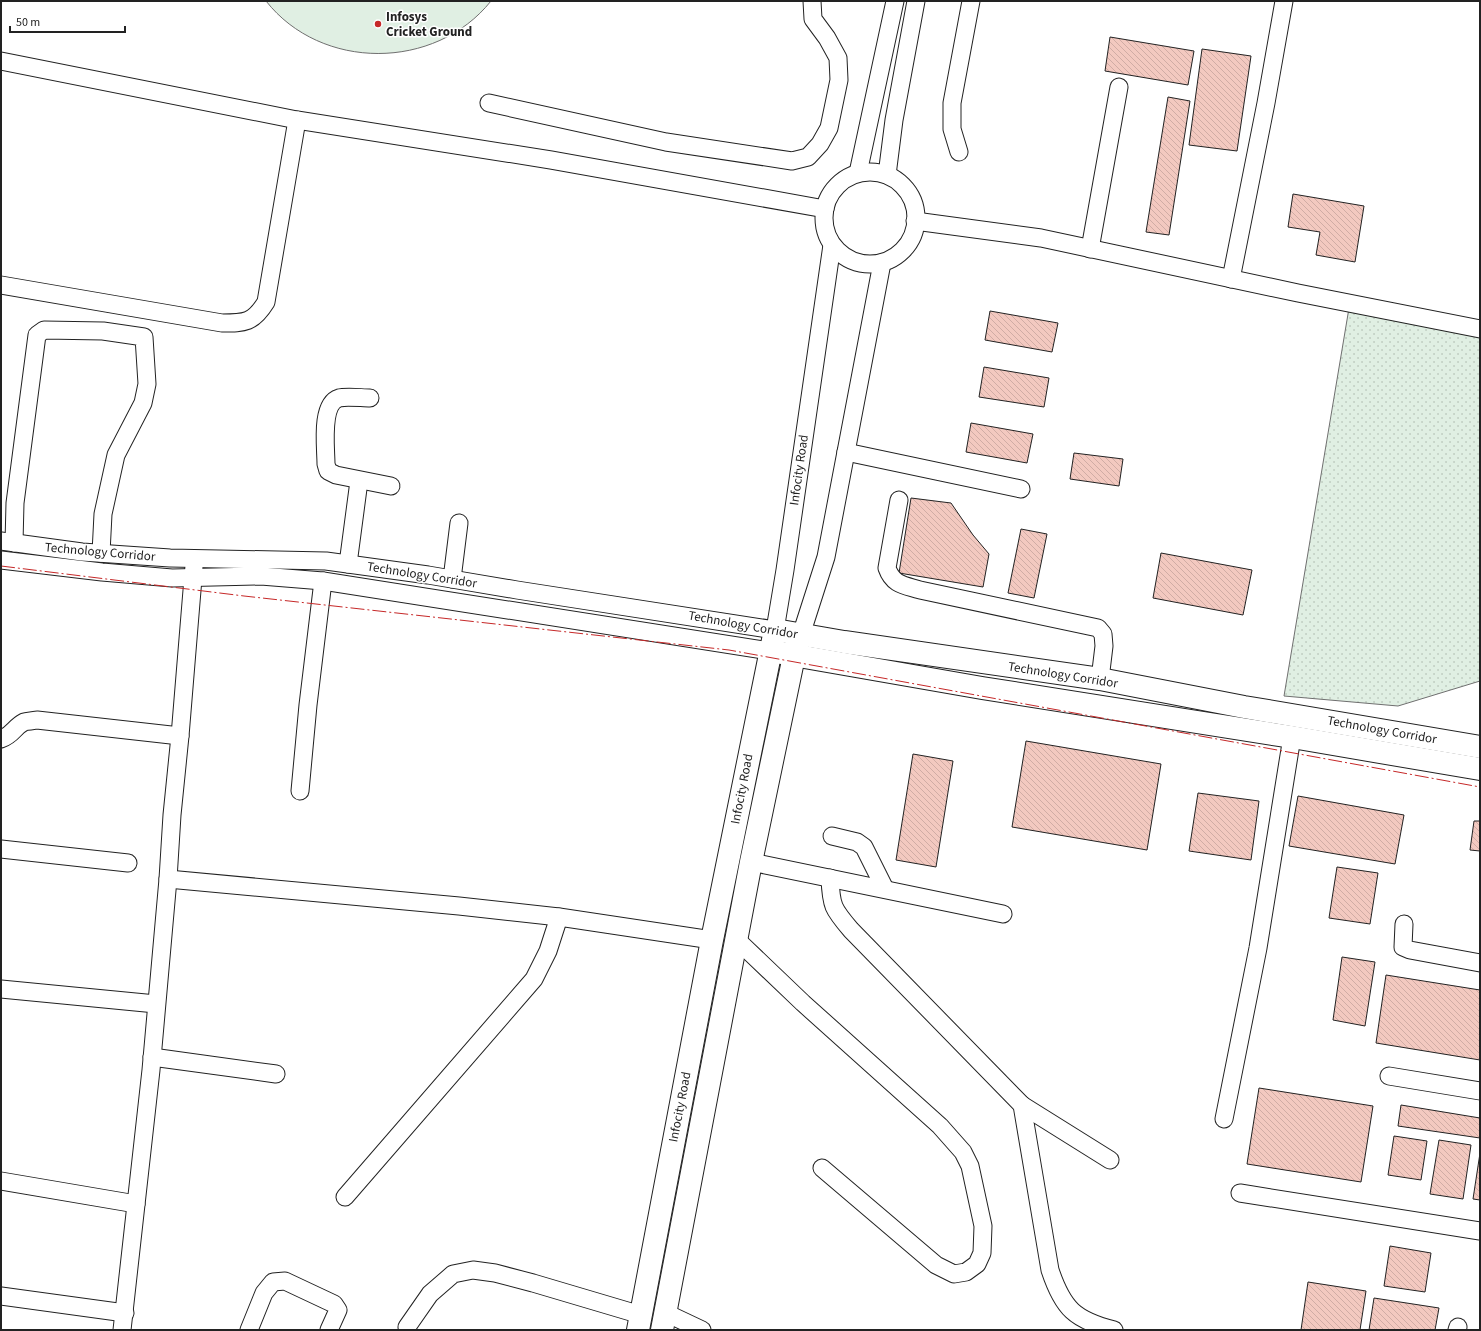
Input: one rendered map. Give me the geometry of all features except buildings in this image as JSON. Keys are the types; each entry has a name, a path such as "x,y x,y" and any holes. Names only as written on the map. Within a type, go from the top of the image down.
{"main road":[{"name":"Technology Corridor","path":"775,630 1100,680 1244,707 1480,747"},
{"name":"Infocity Road","path":"640,1322 712,940 775,630"},
{"name":"Infocity Road","path":"664,1321 751,862 794,656 801,635"},
{"path":"770,651 1480,769"}],"street":[{"path":"489,103 666,142 792,161 808,157 820,144 828,128 839,80 838,58 827,38 813,19 812,1"},
{"path":"858,173 895,1"},
{"path":"887,175 894,120 916,1"},
{"path":"959,152 952,129 952,103 971,1"},
{"path":"1231,279 1266,103 1284,1"},
{"path":"1,61 297,120 551,160 825,209"},
{"path":"1090,248 1119,87"},
{"path":"1,285 222,324 243,323 258,315 266,302 297,120"},
{"path":"873,172 887,175 899,182 914,203 916,221 911,238 904,249 894,258 882,263 868,264 854,262 842,255 832,245 827,234 824,222 825,209 829,198 836,187 845,179 858,173 873,172"},
{"path":"916,221 1041,238 1231,279 1480,329"},
{"name":"Infocity Road","path":"775,630 832,245"},
{"name":"Infocity Road","path":"801,635 826,557 882,263"},
{"path":"7,542 15,503 37,335 44,330 103,331 144,337 147,384 143,403 116,455 104,514 101,553"},
{"path":"370,398 340,398 332,402 328,409 326,419 326,464 328,471 336,476 391,486"},
{"path":"846,452 1021,489"},
{"path":"348,564 359,481"},
{"path":"899,500 887,568 890,577 898,582 920,590 1098,628 1104,634 1100,680"},
{"path":"452,579 459,523"},
{"name":"Technology Corridor","path":"7,542 101,553 170,558 326,561 452,579 775,630"},
{"path":"122,1330 152,1057 195,559"},
{"path":"1,560 102,572 172,578 260,576 323,581 770,651"},
{"path":"300,791 308,705 323,581"},
{"path":"1,740 9,737 16,728 24,722 37,720 180,736"},
{"path":"1224,1119 1258,948 1292,737"},
{"path":"832,836 857,842 864,847 885,889"},
{"path":"1,849 128,863"},
{"path":"751,862 1003,914"},
{"path":"830,878 831,899 838,914 851,930 1022,1105 1110,1160"},
{"path":"168,879 459,906 559,918 712,940"},
{"path":"345,1197 534,979 548,951 559,918"},
{"path":"1404,924 1403,947 1410,950 1480,964"},
{"path":"736,939 803,1003 940,1126 963,1152 970,1166 983,1226 982,1253 977,1264 966,1272 954,1274 936,1265 822,1168"},
{"path":"1,989 156,1004"},
{"path":"152,1057 276,1074"},
{"path":"1389,1076 1480,1092"},
{"path":"1022,1105 1050,1270 1056,1290 1067,1307 1080,1318 1095,1325 1114,1330"},
{"path":"1,1181 136,1204"},
{"path":"1240,1194 1480,1231"},
{"path":"407,1327 430,1294 453,1274 473,1270 495,1273 533,1283 640,1322"},
{"path":"249,1330 264,1293 273,1282 285,1281 334,1304 338,1310 329,1330"},
{"path":"1,1296 125,1313"},
{"path":"664,1321 702,1330"}],"green space":[{"name":"Infosys Cricket Ground","path":"266,1 491,1 468,24 440,40 410,50 378,54 347,50 316,40 289,24"},
{"path":"1349,308 1480,324 1480,681 1398,706 1284,696"}],"power":[{"path":"1,566 244,596 729,650 1480,787"}],"place":[{"name":"Infosys Cricket Ground","path":"378,24"}]}
